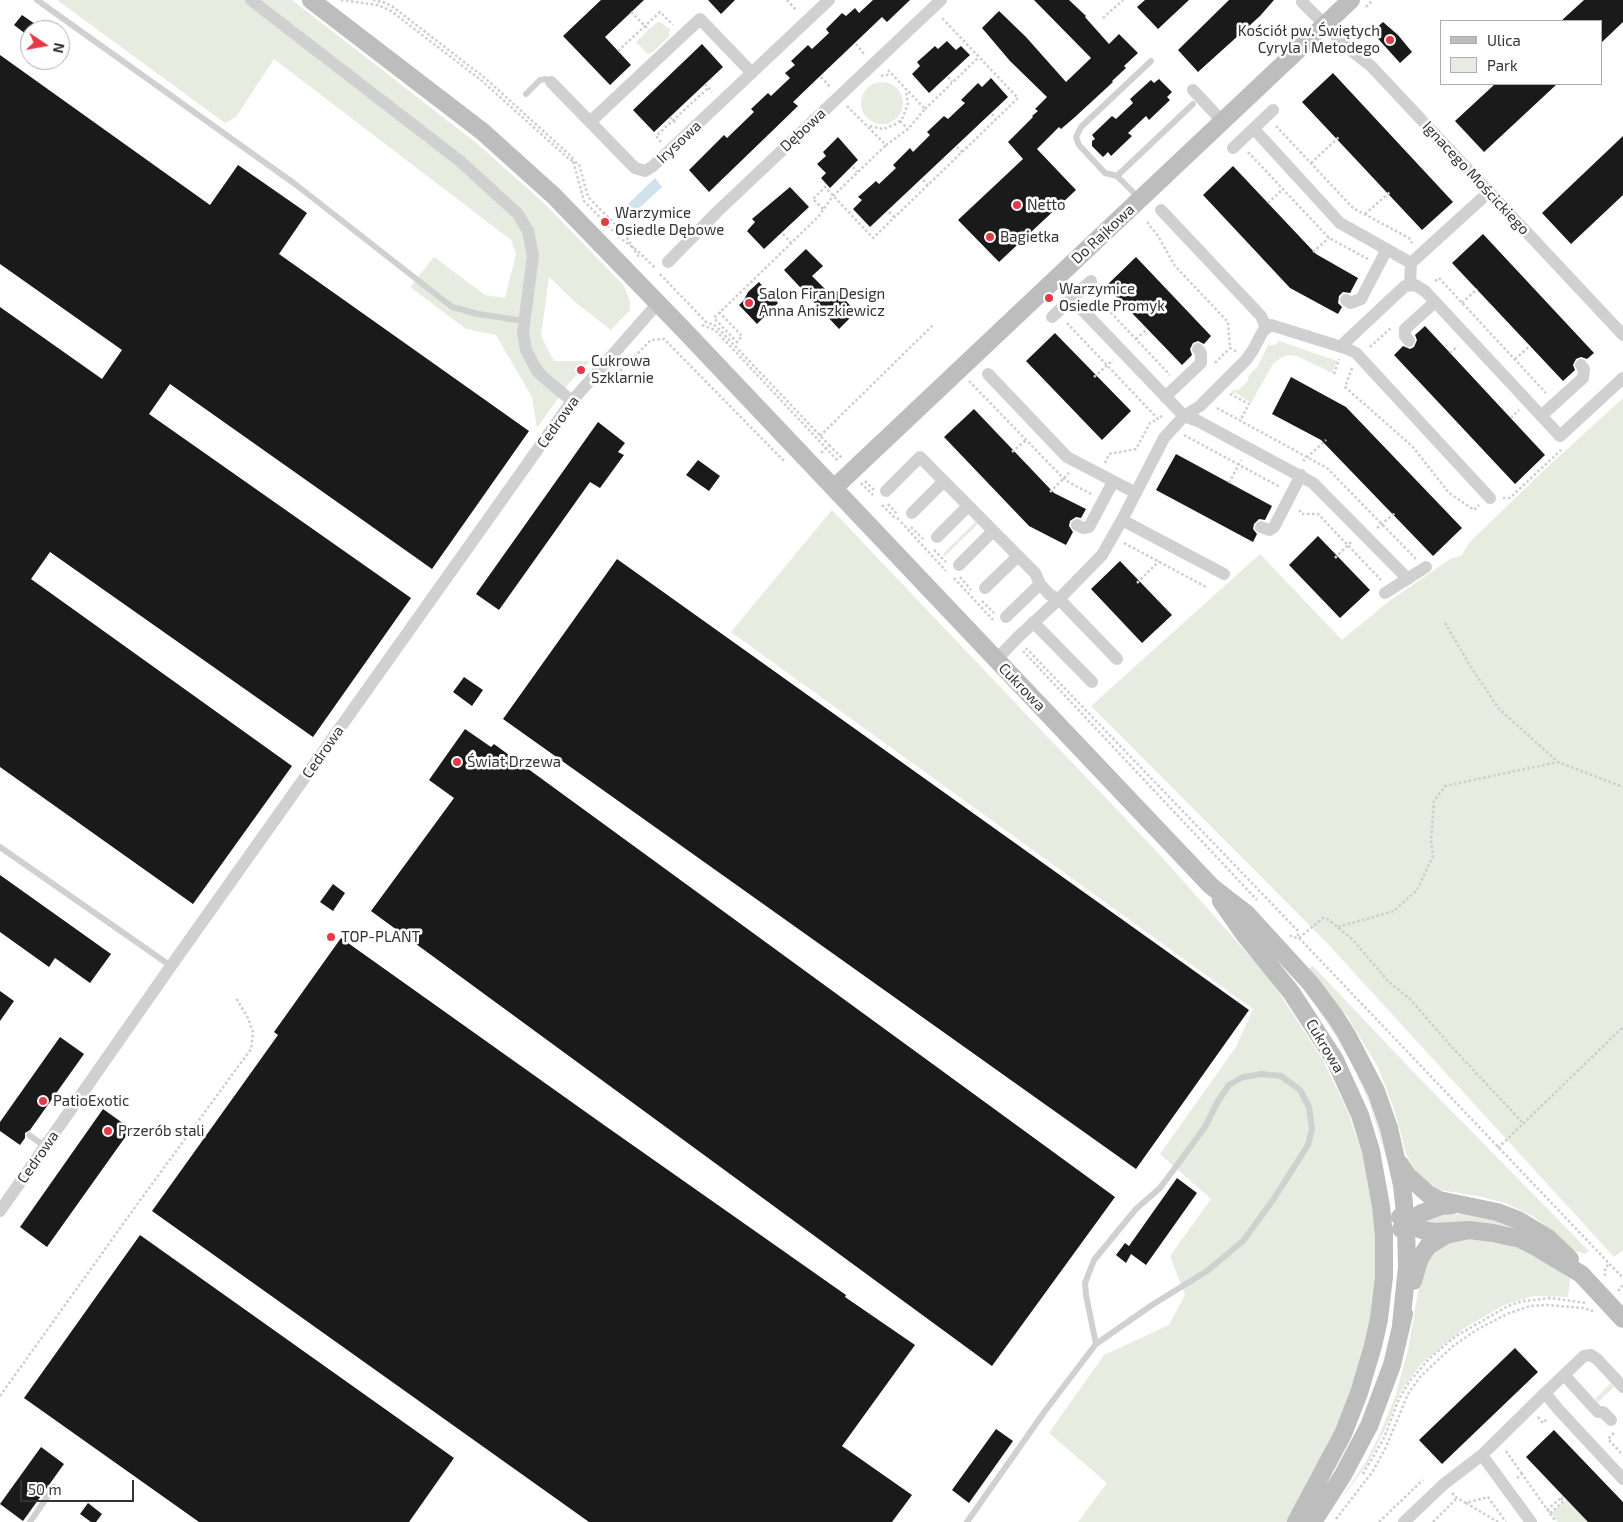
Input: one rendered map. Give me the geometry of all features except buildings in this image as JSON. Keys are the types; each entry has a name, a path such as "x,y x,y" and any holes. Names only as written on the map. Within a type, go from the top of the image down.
{"street":[{"path":"251,0 460,161 518,214 528,231 533,256 524,321 526,350 542,376 572,401"},
{"name":"Cukrowa","path":"311,0 483,132 572,214 1211,886 1247,914 1292,962 1335,1016 1347,1035 1376,1091 1402,1169 1422,1191 1434,1198 1458,1205 1497,1212 1527,1225 1548,1238 1572,1261 1581,1274 1623,1319"},
{"name":"Irysowa","path":"551,82 634,168 645,171 653,166 829,0"},
{"name":"Ignacego Mościckiego","path":"1302,0 1348,48 1371,66 1623,335"},
{"name":"Do Rajkowa","path":"834,488 1351,0"},
{"name":"Dębowa","path":"668,262 718,211 937,4"},
{"path":"590,122 700,19 752,73"},
{"path":"1193,90 1223,122"},
{"path":"1233,148 1273,110"},
{"path":"1254,129 1340,223 1387,249 1415,259"},
{"path":"1410,284 1415,259 1489,192"},
{"path":"1161,210 1261,316 1266,327"},
{"path":"1346,300 1350,303 1361,299 1387,249"},
{"path":"1052,317 1091,281"},
{"path":"1338,354 1405,286 1410,284 1420,286 1425,291 1560,436 1623,378"},
{"path":"1072,299 1184,416 1198,421 1248,447 1318,486 1408,579"},
{"path":"1409,341 1405,336 1405,329 1435,302"},
{"name":"Cedrowa","path":"0,1211 171,966 572,401 658,303"},
{"path":"1266,327 1275,326 1338,354 1352,351 1489,497"},
{"path":"996,660 1015,639 1059,599 1102,555 1126,522 1136,493 1164,438 1184,416 1200,406 1247,358 1266,327"},
{"path":"1162,394 1201,363 1202,354 1198,350"},
{"path":"1541,416 1583,378 1584,369 1581,365"},
{"path":"988,374 1067,458 1136,493"},
{"path":"881,496 920,457 1035,573 1040,584 1050,595 1059,599 1117,659"},
{"path":"1261,527 1269,530 1274,528 1296,473"},
{"path":"912,513 944,481"},
{"path":"1078,525 1084,528 1089,527 1113,482"},
{"path":"931,542 968,506"},
{"path":"1126,522 1224,574"},
{"path":"956,570 994,531"},
{"path":"982,593 1018,556"},
{"path":"1387,592 1426,567"},
{"path":"1000,619 1040,584"},
{"path":"1033,622 1092,682"},
{"name":"Cukrowa","path":"1211,886 1233,919 1291,992 1335,1060 1360,1115 1378,1183 1396,1212 1406,1223 1422,1230 1434,1232 1468,1230 1520,1239 1581,1274"},
{"name":"Cukrowa","path":"1396,1154 1406,1223"},
{"path":"1296,1522 1343,1434 1359,1393 1373,1346 1379,1319 1384,1271 1383,1229 1378,1183"},
{"name":"Cukrowa","path":"1406,1223 1431,1209 1458,1205"},
{"path":"1384,1271 1391,1245 1396,1235 1406,1223"},
{"path":"1401,1325 1407,1267 1406,1223"},
{"path":"1312,1522 1347,1468 1369,1426 1392,1365 1417,1264 1424,1250 1440,1238 1453,1232 1468,1230"},
{"path":"1404,1522 1444,1484 1482,1455 1584,1356 1591,1355 1597,1359 1623,1386"},
{"path":"1564,1375 1598,1412 1603,1412 1615,1424"},
{"path":"1546,1393 1558,1409 1623,1479"},
{"path":"1482,1455 1531,1522"}],"lane":[{"path":"37,0 295,184 452,307 524,321"},
{"path":"1140,199 1117,176 1106,173 1079,145 1076,137 1081,127 1151,61"},
{"name":"Irysowa","path":"526,94 540,80 546,79 551,82"},
{"path":"1117,176 1193,104"},
{"path":"0,847 171,966"},
{"path":"967,1522 1096,1344 1152,1305 1207,1271 1242,1241 1273,1200 1308,1145 1312,1130 1309,1107 1300,1090 1282,1076 1262,1074 1244,1077 1229,1085 1218,1101 1205,1127 1160,1188 1136,1209 1094,1260 1085,1283 1096,1344"},
{"path":"29,1135 46,1147"},
{"path":"30,1522 35,1511 54,1487"}],"path":[{"path":"340,0 378,5 391,11 488,87 570,160 579,164 588,197 624,233 636,255 643,262"},
{"path":"1103,18 1123,0"},
{"path":"823,210 813,199 825,187 873,238 1018,98 979,57 937,4"},
{"path":"631,12 649,30"},
{"path":"618,51 660,12 682,35"},
{"path":"719,312 742,336 737,342 714,318 719,312 818,217 833,196 857,172 886,145 908,129 925,109 979,57"},
{"path":"878,59 925,109"},
{"path":"948,77 952,82"},
{"path":"663,144 656,136 675,122 709,89 705,84"},
{"path":"866,125 883,129 900,121 906,112 908,104 905,88"},
{"path":"839,97 886,145"},
{"path":"992,114 996,119"},
{"path":"670,117 675,122"},
{"path":"900,121 908,129"},
{"path":"1275,125 1353,208 1409,238 1415,259"},
{"path":"1311,163 1339,137"},
{"path":"957,147 962,152"},
{"path":"853,167 857,172"},
{"path":"923,180 928,185"},
{"path":"1268,203 1283,189"},
{"path":"1365,214 1390,192"},
{"path":"889,212 894,217"},
{"path":"1147,222 1158,236 1175,266 1228,322 1230,348 1247,358"},
{"path":"783,234 791,243"},
{"path":"1314,252 1329,238"},
{"path":"766,260 769,264"},
{"path":"656,276 682,304"},
{"path":"1425,291 1439,278 1556,403"},
{"path":"1462,303 1477,289"},
{"path":"1097,298 1173,377 1162,394"},
{"path":"820,436 934,324"},
{"path":"702,325 715,330 851,471 881,496 894,517 906,522 931,542 972,590"},
{"path":"1136,339 1147,328"},
{"path":"722,332 725,329"},
{"path":"1515,359 1530,346"},
{"path":"1094,377 1122,352"},
{"path":"1334,374 1338,354 1347,361"},
{"path":"1354,363 1345,387 1413,447 1449,493 1474,510 1489,497"},
{"path":"967,380 1025,439 1012,452"},
{"path":"1226,392 1249,404 1240,421"},
{"path":"1099,475 1109,454 1136,449 1150,423 1159,418 1173,428"},
{"path":"1198,421 1182,434 1282,488 1296,473 1303,460 1326,440"},
{"path":"829,445 873,496"},
{"path":"1229,483 1248,447"},
{"path":"1050,492 1064,479"},
{"path":"1294,504 1302,514 1318,514 1387,592"},
{"path":"1335,558 1348,546 1395,513"},
{"path":"900,519 902,524 1000,619"},
{"path":"1126,522 1120,541 1208,588"},
{"path":"1137,583 1160,561"},
{"path":"982,593 1000,619"},
{"path":"1445,623 1499,709 1558,762 1623,787"},
{"path":"1015,639 1258,901"},
{"path":"1015,639 1298,931 1298,938"},
{"path":"1337,927 1394,911 1417,890 1433,856 1431,841 1434,801 1445,786 1558,762"},
{"path":"1298,938 1323,918 1329,920 1353,940 1388,981 1410,999 1523,1123"},
{"path":"1285,930 1292,937 1298,938 1623,1278"},
{"path":"0,1396 133,1210 252,1049 253,1032 248,1018 236,998"},
{"path":"1498,1148 1623,1027"},
{"path":"1617,1291 1623,1285"},
{"path":"1361,1477 1384,1438 1399,1399 1409,1382 1429,1359 1456,1336 1481,1320 1515,1303 1551,1298 1589,1303 1599,1294"},
{"path":"1334,1522 1373,1471 1386,1447 1408,1394 1420,1377 1454,1346 1478,1329 1506,1314 1530,1306 1548,1305 1583,1308 1596,1313"},
{"path":"1529,1409 1543,1423 1558,1409"},
{"path":"1615,1424 1608,1439 1623,1455"},
{"path":"1497,1440 1522,1474"},
{"path":"1379,1522 1423,1480"},
{"path":"1444,1484 1458,1498 1498,1522"},
{"path":"1466,1503 1488,1497 1506,1522"},
{"path":"1549,1512 1562,1497"},
{"path":"1433,1522 1458,1498"}],"green space":[{"path":"57,0 292,0 475,142 545,204 624,286 630,302 630,310 611,330 575,302 549,277 541,336 554,361 590,361 569,383 537,428 532,397 496,335 466,329 410,287 434,257 485,295 505,298 516,254 511,240 274,59 236,117 225,123"},
{"path":"660,22 671,30 668,33 670,35 653,52 648,54 636,42 656,23"},
{"path":"886,82 894,85 900,91 903,103 900,115 894,121 878,124 870,121 864,115 861,99 864,91 870,85"},
{"path":"1279,341 1337,361 1332,373 1297,356 1289,355 1282,357 1273,364 1251,403 1235,392 1234,394 1231,393 1247,382 1249,375 1258,366 1268,345 1275,345"},
{"path":"1623,398 1623,1250 1614,1257 1327,943 1091,706 1260,554 1342,640 1388,602 1450,559 1461,556 1469,543 1540,474"},
{"path":"832,510 1160,855 1271,980 1324,1062 1348,1112 1366,1165 1373,1204 1376,1243 1374,1296 1367,1342 1354,1383 1335,1430 1288,1522 1078,1522 1107,1483 1049,1433 1104,1355 1169,1325 1185,1295 1170,1256 1211,1199 1160,1154 1236,1047 1253,1009 731,632"},
{"path":"975,522 978,524 945,556 943,554"},
{"path":"1313,966 1424,1083 1589,1251 1585,1254 1572,1250 1534,1217 1505,1203 1478,1196 1439,1190 1418,1175 1406,1154 1395,1112 1378,1067 1347,1016 1309,968"},
{"path":"1319,1008 1324,1010 1376,1107 1396,1198 1387,1159 1369,1102 1353,1066 1318,1010"},
{"path":"1444,1214 1468,1214 1492,1219 1515,1227 1518,1230 1430,1225 1421,1220"},
{"path":"1469,1238 1494,1241 1526,1250 1558,1268 1570,1279 1568,1297 1534,1296 1504,1305 1463,1329 1421,1364 1401,1391 1367,1465 1338,1503 1366,1462 1395,1397 1408,1350 1420,1280 1431,1253 1447,1242"},
{"path":"1611,1383 1614,1387 1598,1402 1595,1399"},
{"path":"1566,1500 1588,1522 1558,1522 1551,1513"}],"water":[{"path":"655,178 662,187 635,212 628,204"}],"place":[{"name":"Kościół pw. Świętych Cyryla i Metodego","path":"1390,40"},
{"name":"Netto","path":"1017,205"},
{"name":"Warzymice Osiedle Dębowe","path":"605,222"},
{"name":"Bagietka","path":"990,237"},
{"name":"Warzymice Osiedle Promyk","path":"1049,298"},
{"name":"Salon Firan Design Anna Aniszkiewicz","path":"749,303"},
{"name":"Cukrowa Szklarnie","path":"581,370"},
{"name":"Świat Drzewa","path":"457,762"},
{"name":"TOP-PLANT","path":"331,937"},
{"name":"PatioExotic","path":"43,1101"},
{"name":"Przerób stali","path":"108,1131"}]}
